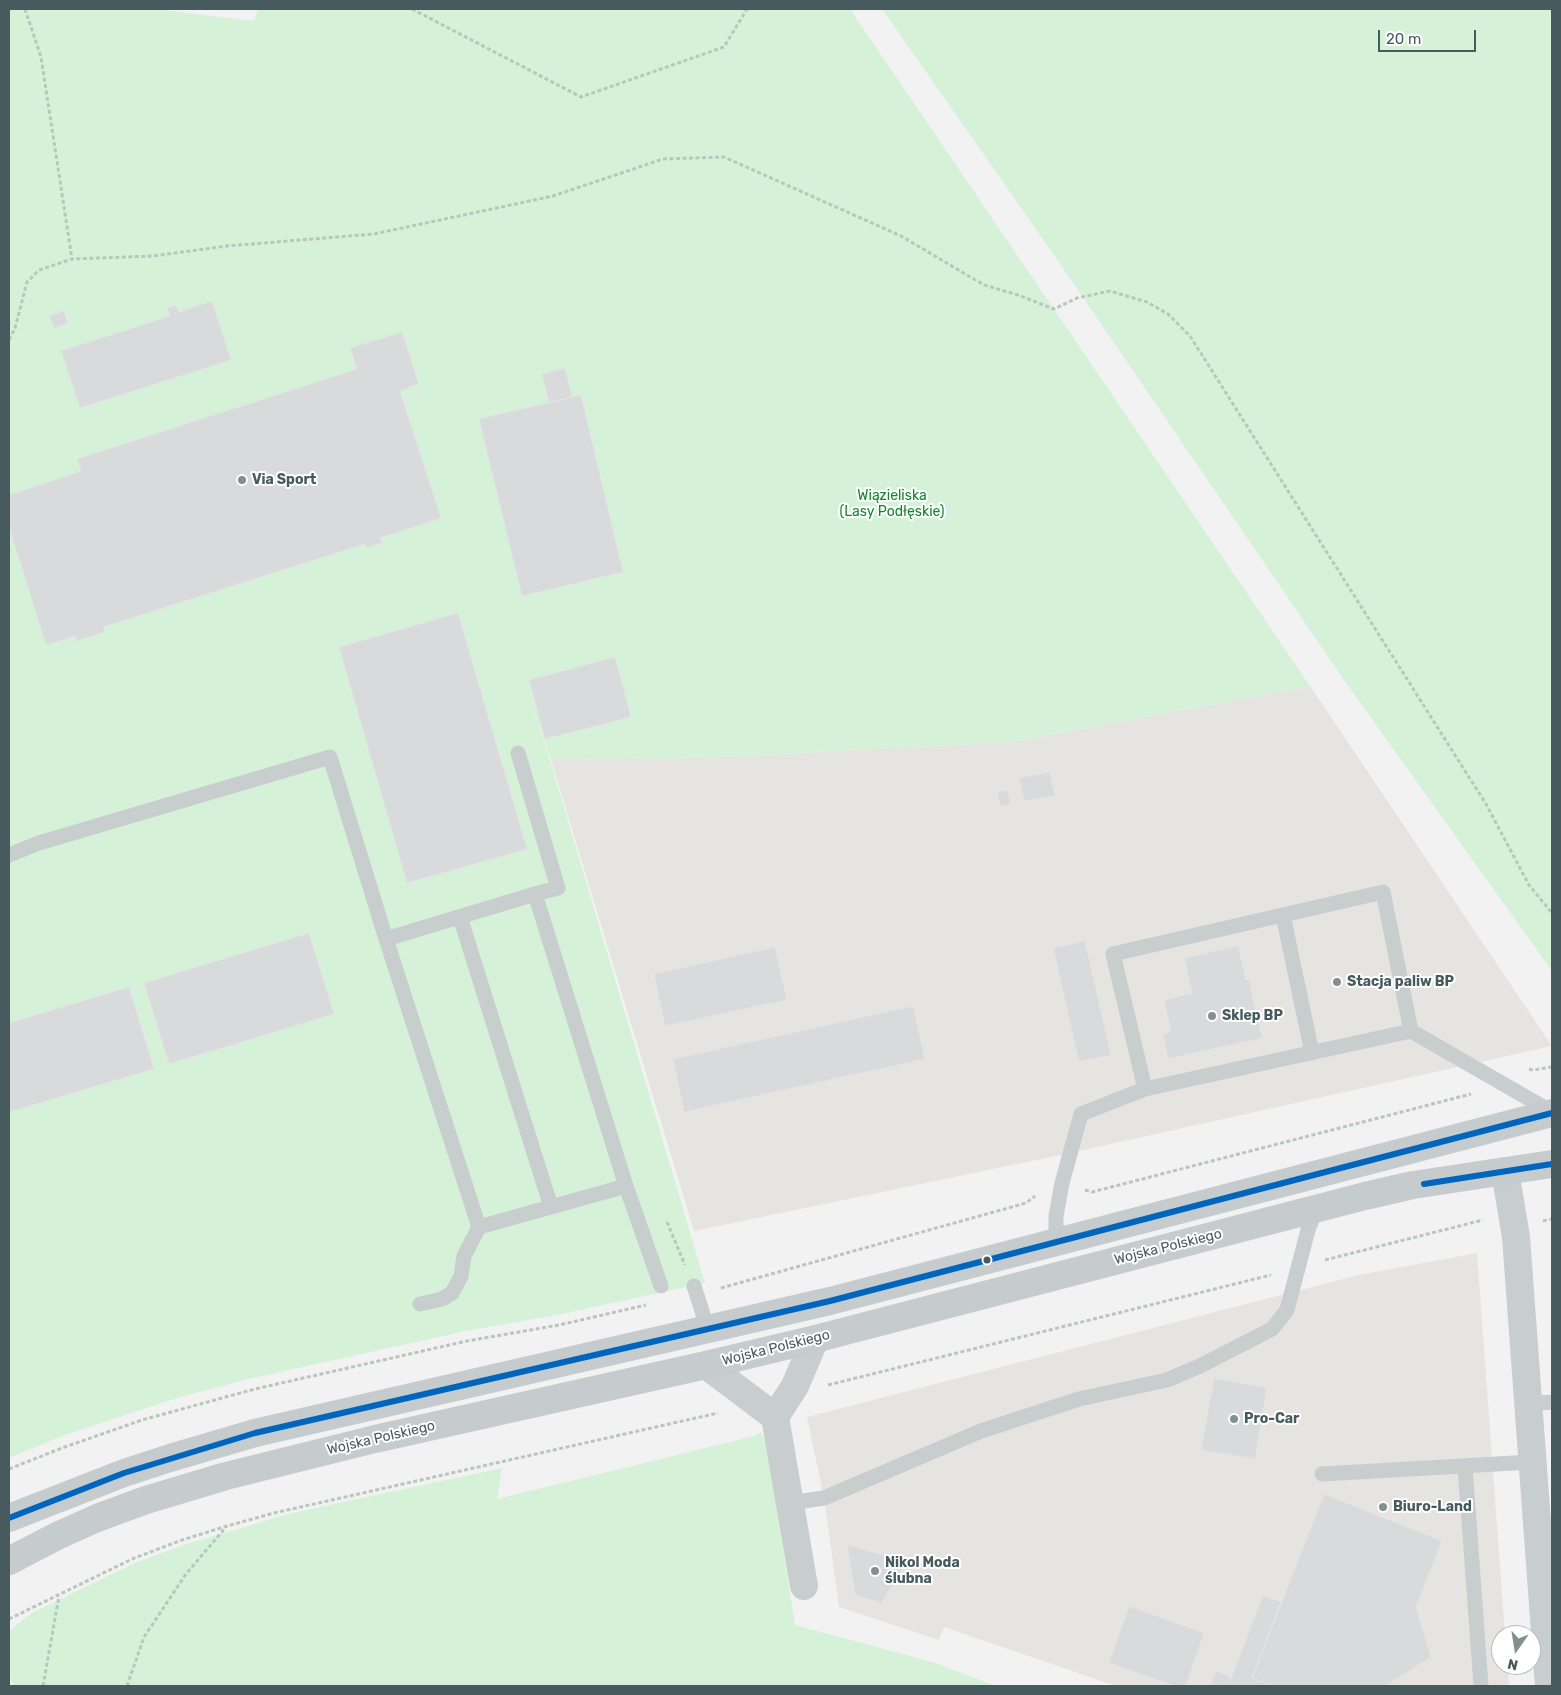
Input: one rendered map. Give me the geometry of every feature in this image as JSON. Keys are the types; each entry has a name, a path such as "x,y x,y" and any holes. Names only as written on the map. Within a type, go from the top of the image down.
{"main road":[{"path":"9,1518 124,1473 255,1433 830,1301 1552,1112"},
{"name":"Wojska Polskiego","path":"9,1561 97,1518 146,1500 226,1476 501,1410 815,1339 1413,1185 1552,1164"}],"street":[{"path":"1505,1171 1540,1403 1531,1462 1549,1686"},
{"path":"804,1586 775,1417 795,1386 815,1339"},
{"path":"706,1365 775,1417"}],"lane":[{"path":"386,939 558,888 518,753"},
{"path":"9,855 39,843 330,757 386,939 479,1228"},
{"path":"1145,1089 1112,954 1383,892 1411,1031"},
{"path":"535,894 626,1186 661,1286"},
{"path":"1283,915 1312,1053"},
{"path":"460,917 550,1207"},
{"path":"1056,1242 1056,1216 1062,1183 1081,1114 1145,1089 1411,1031 1552,1112"},
{"path":"420,1304 452,1293 461,1276 464,1256 479,1228 626,1186"},
{"path":"790,1503 824,1498 981,1431 1079,1399 1167,1380 1200,1366 1272,1329 1287,1310 1305,1239 1316,1209"},
{"path":"695,1290 708,1330"},
{"path":"1322,1474 1531,1462"},
{"path":"1465,1466 1481,1686"}],"path":[{"path":"25,9 41,57 72,260"},
{"path":"412,9 581,97 724,47 747,9"},
{"path":"9,340 15,328 27,282 39,270 72,260 153,256 227,246 374,234 553,196 663,159 724,157 901,236 984,285 1018,295 1054,309 1077,298 1110,291 1146,302 1168,314 1190,336 1486,804 1529,885 1552,913"},
{"path":"1083,1190 1092,1192 1474,1093"},
{"path":"695,1290 1026,1203 1036,1194"},
{"path":"9,1469 142,1420 255,1389 467,1341 559,1325 650,1304"},
{"path":"824,1386 1036,1334"},
{"path":"9,1619 132,1559 182,1540 227,1526 274,1513 718,1413"},
{"path":"127,1686 144,1637 186,1574 227,1526"},
{"path":"43,1686 59,1595"}],"shaded area":[{"path":"1310,686 1552,1046 1070,1153 694,1231 551,760 701,758 1012,742"},
{"path":"1477,1253 1504,1625 1491,1625 1491,1675 1508,1675 1509,1686 1116,1686 944,1627 939,1640 839,1607 824,1498 807,1417 1359,1275"}],"green space":[{"name":"Wiązieliska (Lasy Podłęskie)","path":"9,9 156,9 254,21 258,9 850,9 1310,686 1012,742 701,758 551,760 531,702 550,760 705,1283 557,1315 466,1331 253,1378 184,1396 122,1416 57,1438 9,1458"},
{"path":"882,9 1552,9 1552,971 1344,680 1054,255"},
{"path":"761,1432 767,1448 795,1625 933,1662 996,1686 14,1686 10,1678 9,1631 30,1614 137,1562 183,1545 292,1513 502,1468 497,1499 754,1436"}],"building":[{"path":"212,301 231,360 80,408 61,351 170,316 167,308 176,305 179,312"},
{"path":"64,311 68,323 54,328 49,316"},
{"name":"Via Sport","path":"402,332 419,384 400,391 441,518 380,538 382,543 367,548 365,544 103,627 105,632 77,641 75,636 46,645 9,527 9,495 81,471 77,459 357,369 350,348"},
{"path":"565,368 572,397 549,403 542,374"},
{"path":"581,395 623,572 522,596 479,419"},
{"path":"458,613 527,849 407,883 339,647"},
{"path":"615,657 631,717 545,739 529,680"},
{"path":"1050,772 1055,796 1024,801 1019,778"},
{"path":"1008,790 1011,804 1000,806 997,792"},
{"path":"309,933 334,1014 169,1064 144,983"},
{"path":"1085,941 1111,1055 1079,1062 1053,948"},
{"name":"Sklep BP","path":"1238,946 1246,980 1249,979 1262,1038 1168,1059 1163,1034 1171,1032 1164,1000 1192,993 1184,958"},
{"path":"775,947 787,1000 665,1026 654,974"},
{"path":"129,987 154,1069 9,1112 9,1023"},
{"path":"913,1006 925,1059 684,1112 673,1059"},
{"name":"Pro-Car","path":"1214,1378 1267,1388 1255,1459 1201,1450"},
{"path":"1324,1494 1442,1541 1416,1607 1431,1657 1385,1686 1274,1686 1252,1678"},
{"path":"847,1545 907,1561 881,1603 855,1595"},
{"path":"1263,1595 1281,1602 1252,1678 1274,1686 1228,1686"},
{"path":"1129,1606 1204,1633 1186,1686 1175,1686 1109,1663"},
{"path":"1216,1671 1232,1677 1228,1686 1210,1686"}],"transit line":[{"path":"9,1518 124,1473 255,1433 830,1301 1552,1113"},
{"path":"1424,1184 1552,1164"}],"place":[{"name":"Via Sport","path":"242,480"},
{"name":"Stacja paliw BP","path":"1337,982"},
{"name":"Sklep BP","path":"1212,1016"},
{"name":"Pro-Car","path":"1234,1419"},
{"name":"Biuro-Land","path":"1383,1507"},
{"name":"Nikol Moda ślubna","path":"875,1571"}]}
